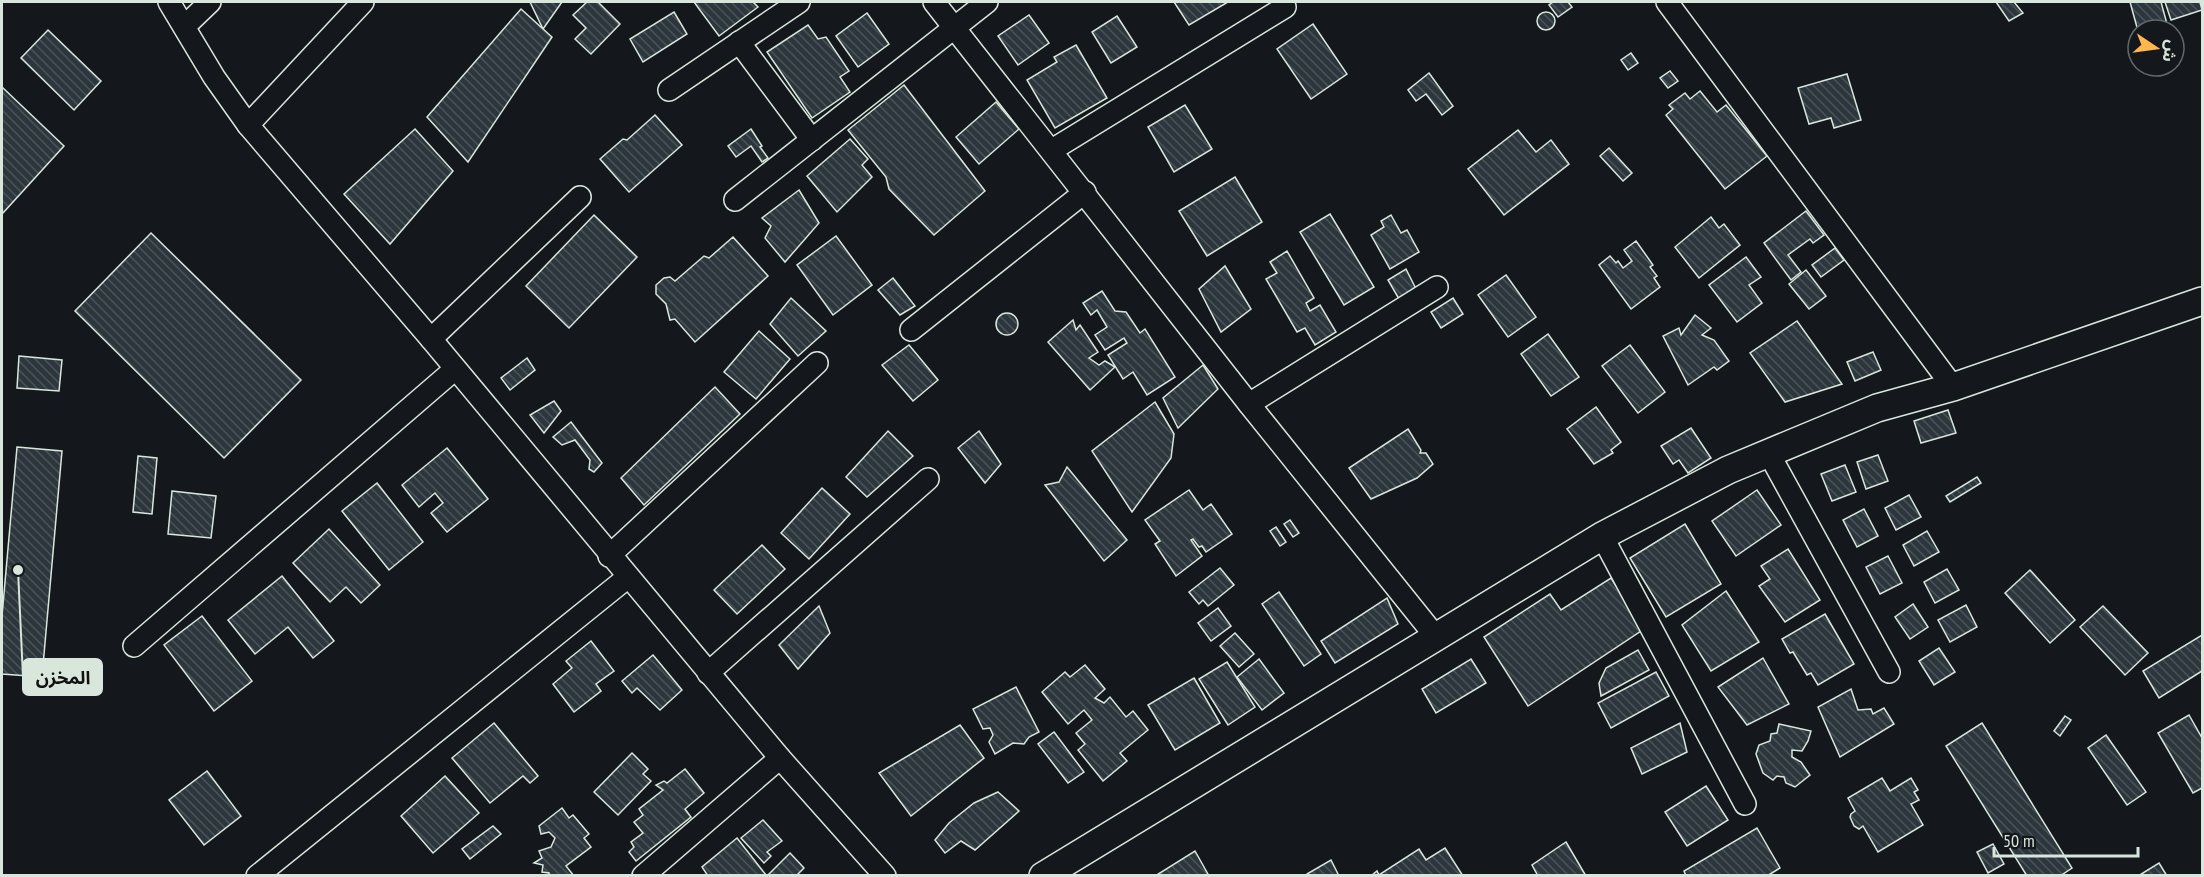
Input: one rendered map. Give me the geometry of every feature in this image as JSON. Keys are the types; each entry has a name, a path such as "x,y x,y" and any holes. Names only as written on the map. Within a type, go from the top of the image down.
{"main road":[{"path":"1043,876 1602,536 1728,470 1877,408 1953,387 2202,301"}],"street":[{"path":"169,2 214,77 248,125 431,339 454,370 780,758 885,876"},
{"path":"185,26 210,2"},
{"path":"248,125 363,2"},
{"path":"669,90 799,2"},
{"path":"934,2 1249,404 1436,637"},
{"path":"735,200 987,2"},
{"path":"1667,2 1953,387"},
{"path":"1052,150 1285,7"},
{"path":"740,42 812,140"},
{"path":"911,330 1084,192"},
{"path":"431,339 580,197"},
{"path":"1249,404 1437,287"},
{"path":"609,556 817,363"},
{"path":"134,646 454,370"},
{"path":"1768,452 1889,672"},
{"path":"708,673 928,479"},
{"path":"1602,536 1745,804"},
{"path":"257,876 628,578"},
{"path":"643,876 780,758"}],"building":[{"path":"530,2 562,2 543,29"},
{"path":"587,2 598,2 620,24 591,54 575,39 586,28 573,15"},
{"path":"694,2 753,2 758,7 719,36"},
{"path":"1174,2 1228,2 1189,25"},
{"path":"1553,2 1568,2 1572,7 1558,17 1549,5"},
{"path":"1996,2 2014,2 2023,13 2009,21"},
{"path":"2130,2 2161,2 2165,18 2134,18"},
{"path":"2165,2 2200,2 2202,10 2170,18"},
{"path":"521,9 552,37 468,162 427,117"},
{"path":"674,12 687,34 643,62 630,39"},
{"path":"1546,12 1552,15 1555,21 1552,27 1546,30 1540,27 1537,21 1540,15"},
{"path":"867,13 889,44 858,67 836,36"},
{"path":"1029,15 1049,43 1018,65 998,36"},
{"path":"1117,16 1137,47 1111,63 1092,32"},
{"path":"1313,24 1347,74 1311,99 1277,49"},
{"path":"808,25 818,39 826,37 849,71 840,77 850,92 812,118 767,52"},
{"path":"48,30 101,81 74,110 21,58"},
{"path":"1076,45 1107,98 1055,128 1027,80 1057,62 1054,57"},
{"path":"1631,53 1638,63 1628,70 1621,60"},
{"path":"1670,71 1678,81 1668,88 1660,78"},
{"path":"1429,73 1453,106 1442,115 1426,94 1416,101 1408,90"},
{"path":"1847,74 1861,120 1834,128 1831,118 1809,124 1798,88"},
{"path":"904,85 985,191 934,235 889,189 886,177 848,130"},
{"path":"2,87 64,146 2,214"},
{"path":"1700,91 1717,112 1726,105 1767,156 1725,189 1666,115 1673,109 1669,105 1685,93 1690,99"},
{"path":"996,102 1019,129 979,164 956,137"},
{"path":"1185,105 1212,149 1174,172 1148,127"},
{"path":"655,115 682,145 629,192 600,159 623,139 627,140"},
{"path":"415,129 453,171 390,244 344,194"},
{"path":"751,129 768,158 762,162 751,146 736,157 728,146"},
{"path":"1518,130 1536,152 1551,140 1569,164 1504,215 1468,169"},
{"path":"850,139 868,159 862,165 872,177 837,212 807,176"},
{"path":"1609,148 1632,173 1623,181 1600,156"},
{"path":"1235,177 1262,222 1207,256 1179,211"},
{"path":"799,190 819,223 785,262 765,238 771,226 762,218"},
{"path":"1806,211 1824,235 1813,243 1810,239 1788,255 1801,272 1791,280 1764,243"},
{"path":"1330,214 1374,287 1344,305 1300,232"},
{"path":"594,215 637,257 569,328 526,286"},
{"path":"1391,215 1401,233 1407,230 1419,252 1390,269 1371,235 1384,227 1381,221"},
{"path":"1711,217 1719,228 1724,224 1740,245 1699,278 1675,247"},
{"path":"151,233 301,380 224,458 75,311"},
{"path":"836,236 872,285 833,315 797,265"},
{"path":"733,237 768,276 695,342 675,319 670,320 666,304 656,294 656,285 664,278 670,277 675,281 704,256 709,258"},
{"path":"1636,241 1653,265 1650,267 1657,276 1654,278 1660,287 1631,309 1599,265 1610,256 1623,268 1632,261 1624,250"},
{"path":"1835,248 1844,260 1821,277 1812,265"},
{"path":"1287,251 1314,298 1306,303 1310,311 1320,305 1336,332 1315,345 1305,328 1297,332 1266,279 1277,273 1270,262"},
{"path":"1746,257 1761,277 1749,285 1762,303 1737,322 1709,285"},
{"path":"1225,266 1251,309 1221,332 1199,289"},
{"path":"1406,269 1416,289 1399,299 1388,280"},
{"path":"1806,270 1826,296 1809,309 1789,284"},
{"path":"1506,275 1536,317 1508,337 1478,295"},
{"path":"893,278 915,306 900,315 878,290"},
{"path":"1102,291 1115,311 1126,312 1140,333 1145,329 1175,377 1147,395 1133,372 1123,379 1108,355 1127,343 1124,338 1105,350 1095,335 1107,327 1097,310 1091,315 1083,303"},
{"path":"791,298 826,331 798,356 770,324"},
{"path":"1453,298 1463,314 1441,328 1431,312"},
{"path":"1003,313 1011,313 1018,320 1018,328 1011,335 1003,335 996,328 996,320"},
{"path":"1695,315 1711,328 1702,335 1714,340 1729,361 1717,370 1714,367 1688,385 1663,336 1679,328 1681,335"},
{"path":"1073,320 1076,330 1080,325 1098,352 1089,358 1099,365 1105,361 1115,367 1090,390 1048,342"},
{"path":"1797,321 1842,384 1785,402 1750,353"},
{"path":"759,331 790,359 756,399 724,372"},
{"path":"1548,334 1579,377 1551,396 1521,354"},
{"path":"909,345 938,380 913,401 882,365"},
{"path":"1630,345 1665,392 1638,413 1602,366"},
{"path":"1873,352 1881,370 1855,381 1847,362"},
{"path":"19,356 62,360 59,391 17,388"},
{"path":"527,358 535,370 510,390 501,378"},
{"path":"1203,365 1218,389 1178,428 1163,398"},
{"path":"715,387 740,414 644,505 621,478"},
{"path":"554,401 561,411 544,433 530,415"},
{"path":"1155,402 1174,434 1171,458 1132,512 1092,451"},
{"path":"1596,407 1621,442 1611,450 1613,453 1594,464 1567,429"},
{"path":"1948,410 1956,433 1921,443 1914,421"},
{"path":"571,422 602,463 594,472 589,469 590,460 575,440 562,445 553,437"},
{"path":"1691,428 1711,458 1688,473 1679,460 1673,464 1661,446"},
{"path":"1408,429 1421,450 1420,453 1426,453 1433,464 1417,478 1371,499 1349,468"},
{"path":"888,431 913,456 867,497 846,477"},
{"path":"979,431 1001,464 985,483 958,448"},
{"path":"17,447 62,451 42,677 2,674 2,616"},
{"path":"447,448 488,499 447,532 431,513 443,503 435,493 419,507 402,485"},
{"path":"1878,455 1888,481 1866,489 1857,462"},
{"path":"138,456 157,458 152,514 133,512"},
{"path":"1845,465 1856,492 1832,501 1821,474"},
{"path":"1067,467 1127,540 1104,561 1045,485 1059,482"},
{"path":"1977,477 1981,483 1950,502 1946,496"},
{"path":"377,483 423,542 389,570 342,511"},
{"path":"822,488 850,514 809,559 781,533"},
{"path":"1189,490 1203,510 1211,504 1232,534 1206,552 1202,546 1199,547 1193,539 1191,540 1202,556 1176,576 1155,544 1160,541 1145,520"},
{"path":"1757,490 1781,525 1736,556 1712,521"},
{"path":"172,491 216,496 211,538 168,534"},
{"path":"1909,495 1921,517 1896,530 1885,508"},
{"path":"1864,509 1878,536 1857,547 1843,520"},
{"path":"1290,520 1299,533 1293,537 1284,524"},
{"path":"1685,524 1721,584 1666,617 1630,558"},
{"path":"1276,527 1286,542 1280,546 1270,531"},
{"path":"329,529 380,585 361,603 346,587 330,602 293,563"},
{"path":"1927,531 1939,552 1914,566 1903,545"},
{"path":"762,545 785,569 737,614 714,590"},
{"path":"1788,549 1820,600 1785,622 1759,586 1770,579 1761,566"},
{"path":"1888,556 1902,583 1880,594 1866,567"},
{"path":"1220,568 1234,585 1208,606 1203,600 1199,604 1189,592"},
{"path":"1947,569 1959,590 1935,603 1924,582"},
{"path":"2030,570 2075,620 2050,643 2005,593"},
{"path":"282,576 334,641 313,658 288,627 255,654 228,620"},
{"path":"1611,578 1644,629 1528,706 1484,637 1550,594 1561,610"},
{"path":"1726,591 1759,642 1711,671 1682,625"},
{"path":"1279,592 1321,654 1304,666 1262,604"},
{"path":"1387,598 1398,624 1335,663 1321,641"},
{"path":"1913,604 1928,627 1910,639 1895,617"},
{"path":"1966,605 1977,627 1950,642 1938,620"},
{"path":"819,606 830,633 798,669 779,645"},
{"path":"2103,606 2148,653 2125,675 2080,627"},
{"path":"1218,608 1231,626 1211,641 1198,623"},
{"path":"1825,614 1854,664 1818,685 1811,673 1807,675 1782,639"},
{"path":"202,616 252,681 214,711 164,645"},
{"path":"1235,633 1254,654 1239,667 1220,646"},
{"path":"2202,635 2202,671 2159,698 2143,671"},
{"path":"591,641 614,671 596,684 601,691 574,712 553,684 572,668 566,661"},
{"path":"1939,648 1955,672 1934,685 1919,661"},
{"path":"1638,650 1649,670 1601,696 1599,683 1606,668"},
{"path":"653,655 682,690 660,710 637,688 632,693 622,681"},
{"path":"1763,658 1789,704 1747,725 1718,687"},
{"path":"1259,659 1284,693 1262,710 1237,677"},
{"path":"1471,659 1486,683 1436,713 1422,689"},
{"path":"1227,662 1255,707 1228,725 1199,679"},
{"path":"1085,665 1105,689 1095,698 1104,703 1110,697 1126,717 1133,711 1148,730 1120,753 1127,761 1103,781 1078,750 1085,744 1076,733 1092,720 1084,710 1068,724 1042,692 1065,672 1070,677"},
{"path":"1656,672 1669,696 1611,728 1598,703"},
{"path":"1194,678 1220,723 1175,750 1148,705"},
{"path":"1016,687 1039,732 1029,737 1024,744 1013,743 995,754 989,742 993,735 990,728 983,729 973,709"},
{"path":"1851,689 1858,710 1871,709 1873,714 1884,708 1894,724 1840,757 1818,707"},
{"path":"2189,715 2202,738 2202,788 2193,793 2158,733"},
{"path":"2065,716 2071,720 2060,736 2054,731"},
{"path":"494,723 538,776 530,783 523,776 490,803 452,758"},
{"path":"1680,723 1687,752 1642,774 1631,748"},
{"path":"1982,723 2072,868 2060,876 2027,876 1946,746"},
{"path":"1779,724 1811,731 1802,751 1792,750 1792,757 1801,762 1810,775 1795,787 1786,783 1784,777 1777,776 1773,780 1763,773 1756,754 1759,745 1770,741 1771,734 1777,733"},
{"path":"960,725 984,758 911,816 879,773"},
{"path":"1054,732 1084,772 1068,783 1038,744"},
{"path":"2106,735 2146,792 2127,805 2088,748"},
{"path":"632,753 648,769 643,774 651,781 618,815 594,792"},
{"path":"685,769 704,793 685,809 691,817 636,861 629,852 634,847 631,842 643,833 634,822 643,815 639,809 663,790 656,785 664,781 667,783"},
{"path":"207,771 241,816 204,845 169,800"},
{"path":"445,776 479,813 433,853 401,816"},
{"path":"1882,778 1890,791 1911,778 1918,790 1914,792 1919,800 1911,804 1923,825 1878,852 1863,826 1859,829 1854,826 1850,817 1855,811 1848,798"},
{"path":"1706,786 1728,820 1687,846 1665,812"},
{"path":"998,792 1019,811 975,850 961,841 945,853 935,840 949,823 974,803"},
{"path":"562,808 569,818 573,815 589,834 584,838 591,847 566,866 574,876 549,876 549,873 542,872 543,865 534,863 542,858 539,851 551,847 555,838 549,832 541,834 539,826"},
{"path":"763,820 782,841 767,852 771,856 764,863 741,838"},
{"path":"493,826 501,834 470,859 462,849"},
{"path":"1757,828 1780,868 1767,876 1686,876 1684,871"},
{"path":"737,838 766,875 708,876 702,867"},
{"path":"1566,842 1586,876 1538,876 1532,865"},
{"path":"1993,844 2004,864 1988,873 1977,852"},
{"path":"1445,848 1463,876 1371,876 1377,871 1379,875 1419,849 1426,860"},
{"path":"1195,851 1209,876 1155,876"},
{"path":"790,853 804,868 796,876 767,876"},
{"path":"1331,860 1339,876 1307,876 1307,874"},
{"path":"2159,863 2167,876 2138,876"}],"place":[{"name":"المخزن","path":"18,570"}]}
